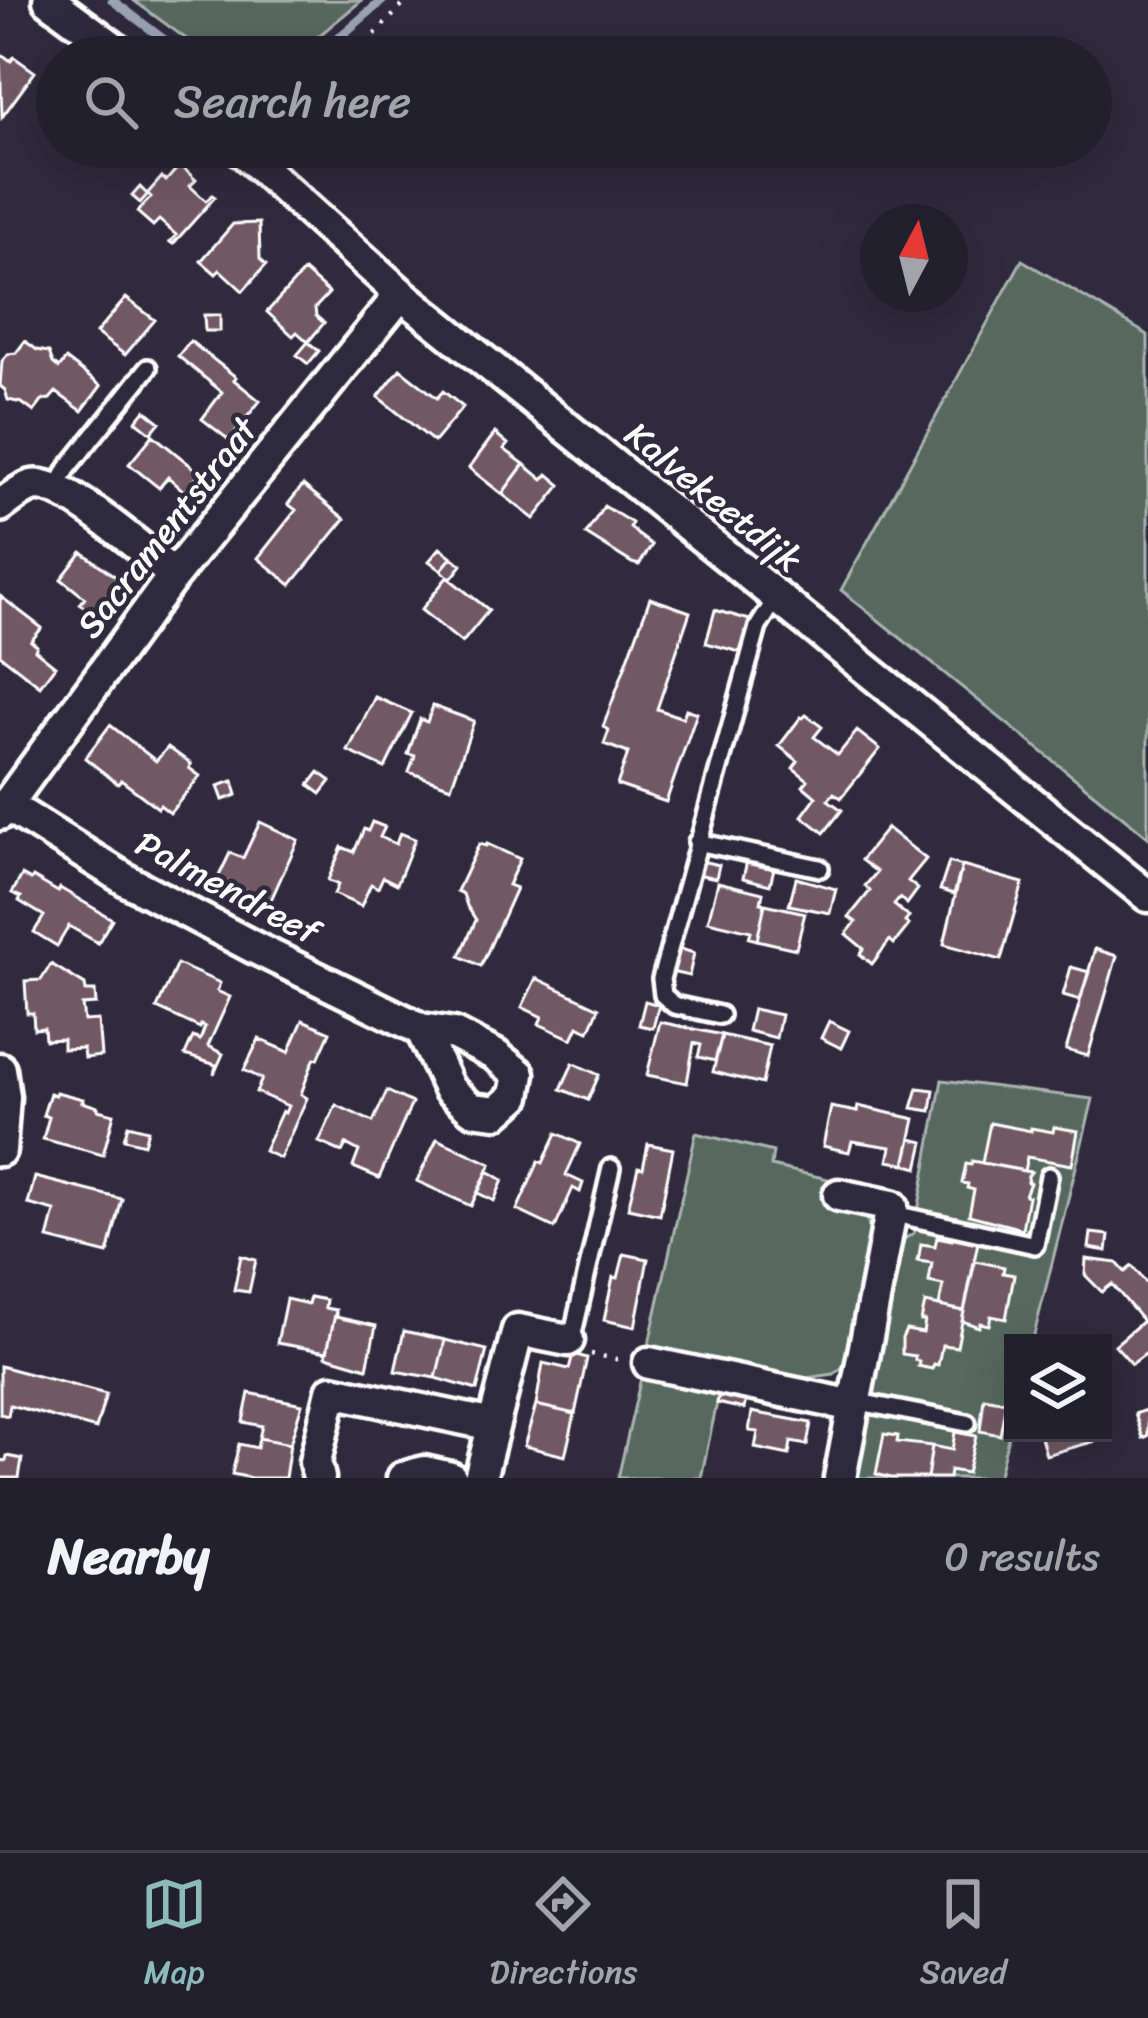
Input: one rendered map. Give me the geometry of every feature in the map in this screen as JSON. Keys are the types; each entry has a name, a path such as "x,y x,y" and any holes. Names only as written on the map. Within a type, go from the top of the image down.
{"street":[{"path":"49,0 98,36"},
{"name":"Kalvekeetdijk","path":"261,168 401,294 1148,896"},
{"name":"Sacramentstraat","path":"2,809 174,575 401,294"},
{"path":"0,506 30,486 49,485 69,494 174,575"},
{"name":"Palmendreef","path":"2,809 255,949 422,1029"},
{"path":"0,1069 4,1097 0,1150"},
{"path":"839,1195 892,1206 840,1478"},
{"path":"480,1478 518,1330 568,1340"},
{"path":"650,1363 854,1403"},
{"path":"319,1478 315,1462 332,1390 494,1425"},
{"path":"403,1478 424,1472 451,1478"}],"lane":[{"path":"57,489 67,469 148,368"},
{"path":"720,1015 674,1005 663,995 661,979 758,627 776,597"},
{"path":"697,842 820,868"},
{"path":"568,1340 611,1168"},
{"path":"890,1214 1035,1245 1048,1176"},
{"path":"854,1403 967,1423"}],"path":[{"path":"369,36 408,0"},
{"path":"568,1340 574,1351 650,1363"}],"green space":[{"path":"133,0 362,0 319,36 182,36"},
{"path":"1022,260 1148,335 1148,837 841,590"},
{"path":"942,1080 1093,1099 1034,1334 1004,1334 1007,1442 998,1478 856,1478 901,1241 914,1233"},
{"path":"696,1133 773,1152 771,1166 837,1181 851,1211 868,1221 870,1238 844,1366 834,1374 806,1378 648,1348"},
{"path":"643,1369 721,1384 701,1478 618,1478"}],"building":[{"path":"0,53 35,72 2,117"},
{"path":"183,168 196,180 190,186 206,201 215,197 173,244 176,235 159,220 153,226 137,212 151,197 148,194 140,203 132,196 140,187 147,194 162,177 166,181"},
{"path":"259,223 260,259 266,265 243,291 220,270 216,274 201,261 233,224"},
{"path":"304,271 329,293 315,308 324,323 308,342 297,332 293,336 267,312"},
{"path":"126,298 155,320 125,355 96,333"},
{"path":"204,315 220,315 220,331 205,331"},
{"path":"25,341 49,352 59,368 66,359 101,386 82,411 56,392 34,412 8,400 0,386 2,361"},
{"path":"190,341 260,401 229,440 202,419 222,392 178,356"},
{"path":"308,342 319,351 308,364 297,355"},
{"path":"400,369 437,398 443,391 463,407 434,442 378,397"},
{"path":"145,410 160,422 151,433 136,421"},
{"path":"495,433 508,444 504,449 524,464 502,494 469,468"},
{"path":"153,435 200,473 185,492 168,477 159,488 129,464"},
{"path":"524,464 543,480 548,474 561,485 534,519 502,494"},
{"path":"303,485 345,519 291,585 258,558 296,510 288,504"},
{"path":"604,506 632,523 630,527 652,545 639,565 586,534"},
{"path":"440,548 452,557 441,570 429,561"},
{"path":"82,552 120,580 93,614 80,604 85,598 61,579"},
{"path":"452,557 462,565 451,579 441,570"},
{"path":"447,577 489,610 462,643 421,610"},
{"path":"0,596 42,628 31,641 55,666 40,686 0,655"},
{"path":"650,598 690,612 657,709 683,718 686,709 697,713 666,802 617,785 628,753 604,744 609,730 603,727"},
{"path":"715,610 750,620 740,652 706,643"},
{"path":"375,697 412,713 385,768 348,751"},
{"path":"433,706 474,721 451,787 409,772 415,756 408,754 420,719 427,722"},
{"path":"806,715 822,727 814,737 838,755 857,731 880,749 841,798 834,793 828,800 842,810 824,833 802,816 816,797 803,786 808,780 793,768 798,761 779,746"},
{"path":"110,725 156,761 168,747 200,776 170,813 121,780 118,784 85,758"},
{"path":"319,772 331,781 321,794 309,785"},
{"path":"233,781 237,795 223,800 218,786"},
{"path":"260,822 298,840 270,902 218,878 230,853 243,858"},
{"path":"372,822 385,827 380,837 396,844 400,833 415,839 397,884 383,877 378,888 371,884 361,906 334,894 338,885 328,880 342,847 354,852"},
{"path":"887,828 926,859 908,881 918,889 907,904 900,898 894,905 909,917 905,922 909,925 872,964 860,954 864,949 846,934 856,922 849,917 870,891 865,886 877,872 861,860"},
{"path":"479,844 520,859 508,885 516,888 481,966 460,956 476,920 457,891"},
{"path":"748,857 775,864 770,885 743,878"},
{"path":"701,861 719,865 716,878 697,874"},
{"path":"949,862 962,866 954,894 940,890"},
{"path":"962,866 1023,883 1001,960 944,944"},
{"path":"22,875 58,892 60,888 112,919 98,943 69,926 57,946 34,932 44,916 12,893"},
{"path":"796,878 836,889 830,913 789,905"},
{"path":"718,882 763,893 757,940 749,938 751,931 708,921"},
{"path":"765,904 805,913 796,949 757,940"},
{"path":"677,948 694,953 689,976 671,972"},
{"path":"1095,949 1117,956 1088,1056 1066,1050"},
{"path":"51,964 85,985 86,991 95,991 96,1004 82,1005 84,1021 98,1020 101,1056 84,1058 83,1048 63,1049 63,1039 45,1040 44,1028 34,1029 33,1013 27,1013 25,981 41,980"},
{"path":"177,964 220,983 217,991 230,997 208,1046 223,1054 214,1074 216,1065 185,1055 193,1037 200,1040 205,1027 157,1008"},
{"path":"1071,967 1089,972 1080,1000 1063,995"},
{"path":"536,978 599,1008 589,1031 578,1026 572,1039 539,1024 542,1017 522,1007"},
{"path":"645,1001 659,1005 653,1028 639,1025"},
{"path":"753,1009 781,1015 776,1038 748,1031"},
{"path":"303,1020 330,1032 312,1064 301,1094 307,1098 280,1158 264,1151 288,1106 256,1092 262,1079 244,1070 259,1039 289,1052"},
{"path":"829,1021 849,1031 841,1048 821,1038"},
{"path":"660,1022 722,1035 715,1061 698,1057 701,1045 694,1043 687,1083 647,1075"},
{"path":"722,1035 770,1046 762,1084 713,1072"},
{"path":"573,1063 599,1075 588,1100 561,1089"},
{"path":"918,1088 934,1090 931,1111 912,1108"},
{"path":"387,1091 412,1103 379,1178 353,1167 359,1151 346,1144 342,1152 319,1142 336,1105 373,1122"},
{"path":"50,1093 114,1114 103,1155 43,1139 49,1117 43,1115"},
{"path":"858,1106 915,1119 905,1164 888,1161 891,1147 852,1141 849,1152 823,1146 831,1107 857,1112"},
{"path":"990,1123 1031,1131 1053,1132 1054,1127 1078,1131 1072,1165 1027,1157 1024,1171 982,1163"},
{"path":"128,1125 148,1130 144,1144 124,1139"},
{"path":"557,1133 580,1144 566,1175 583,1183 580,1192 573,1188 555,1228 517,1210"},
{"path":"437,1139 491,1164 471,1206 417,1181"},
{"path":"911,1139 924,1142 918,1168 905,1164"},
{"path":"648,1144 673,1149 660,1215 628,1208"},
{"path":"972,1161 1031,1172 1022,1229 969,1215 974,1190 962,1183 966,1164"},
{"path":"488,1171 503,1180 494,1201 478,1193"},
{"path":"35,1177 122,1199 108,1254 48,1239 55,1211 28,1204"},
{"path":"953,1233 979,1237 964,1311 939,1306 943,1285 929,1282 932,1263 918,1261 921,1244 935,1246 937,1237 952,1240"},
{"path":"1091,1233 1109,1235 1107,1251 1089,1248"},
{"path":"624,1254 648,1259 635,1327 604,1320 613,1277 618,1278"},
{"path":"241,1256 256,1260 249,1292 234,1290"},
{"path":"1086,1259 1117,1263 1125,1272 1132,1266 1148,1285 1148,1352 1132,1364 1115,1345 1143,1321 1112,1284 1102,1292 1085,1275"},
{"path":"975,1261 1004,1267 1003,1273 1014,1275 1006,1319 991,1316 989,1325 980,1323 979,1327 962,1321"},
{"path":"310,1297 326,1300 325,1308 336,1310 327,1352 277,1343 286,1299 308,1304"},
{"path":"925,1303 964,1311 957,1347 942,1345 938,1365 932,1369 918,1366 915,1356 902,1354 906,1330 923,1333"},
{"path":"336,1310 336,1317 376,1326 367,1368 326,1356"},
{"path":"404,1331 445,1340 436,1378 395,1371"},
{"path":"445,1340 487,1350 477,1390 436,1378"},
{"path":"573,1354 587,1358 575,1414 536,1405 543,1363 569,1369"},
{"path":"0,1366 106,1394 96,1429 10,1405 8,1416 0,1414"},
{"path":"720,1390 747,1395 744,1409 717,1403"},
{"path":"249,1393 302,1404 290,1444 259,1438 262,1426 243,1422"},
{"path":"984,1398 1004,1402 1000,1435 980,1431"},
{"path":"536,1405 575,1414 565,1456 524,1446"},
{"path":"1148,1409 1148,1436 1143,1438 1135,1414"},
{"path":"752,1412 811,1423 807,1445 791,1442 789,1455 755,1448 758,1432 749,1431"},
{"path":"955,1432 976,1436 967,1473 950,1470 949,1478 927,1478 932,1446 952,1450"},
{"path":"884,1434 898,1436 897,1442 932,1446 927,1478 876,1474"},
{"path":"259,1438 290,1444 285,1478 232,1474 239,1444 257,1448"},
{"path":"1042,1442 1092,1442 1046,1455"},
{"path":"7,1456 22,1459 19,1478 0,1478 0,1460 6,1461"}],"waterway":[{"path":"112,0 159,36"},
{"path":"340,36 383,0"}]}
